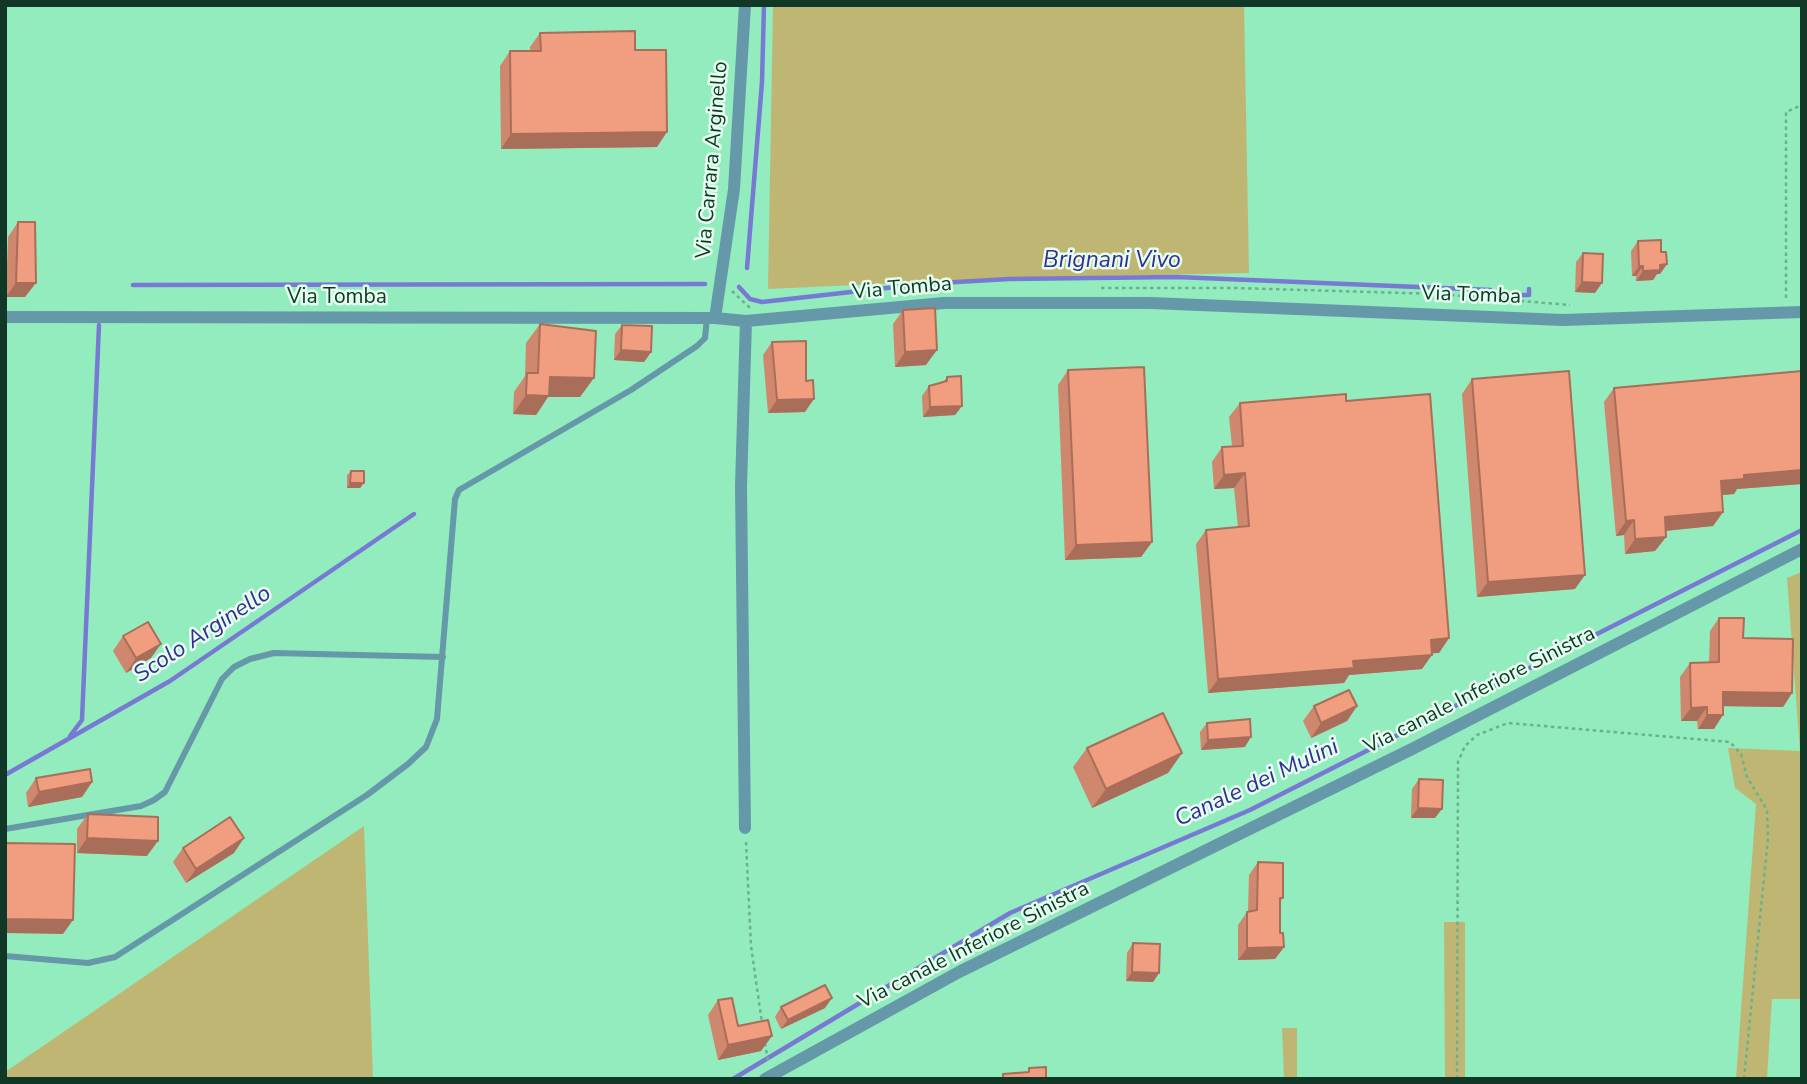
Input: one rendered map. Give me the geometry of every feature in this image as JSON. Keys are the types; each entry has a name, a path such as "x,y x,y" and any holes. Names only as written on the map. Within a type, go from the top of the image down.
{"street":[{"name":"Via Carrara Arginello","path":"711,318 734,190 745,5"},
{"name":"Via Tomba","path":"5,317 711,318 746,321 944,303 1152,303 1563,320 1802,312"},
{"path":"745,828 741,486 746,321"},
{"name":"Via canale Inferiore Sinistra","path":"765,1079 959,972 1414,748 1802,549"}],"lane":[{"path":"5,956 88,963 115,957 367,794 426,747 437,719 455,499 459,491 631,390 697,346 705,338 711,318"},
{"path":"5,829 141,806 154,800 165,792 222,679 234,667 250,659 274,653 443,657"}],"path":[{"path":"1780,305 1786,299 1786,113 1802,106"},
{"path":"721,274 738,299 755,310"},
{"path":"1099,288 1235,288 1438,294 1574,305"},
{"path":"1457,1079 1458,762 1465,746 1478,735 1507,723 1730,742 1741,754 1747,777 1767,810 1768,838 1744,1079"},
{"path":"745,828 751,946 762,1025"},
{"path":"764,1037 768,1062"}],"shaded area":[{"path":"773,5 1244,5 1249,273 1009,278 768,289"},
{"path":"1802,572 1802,999 1772,999 1767,1079 1736,1079 1756,804 1735,788 1728,748 1800,751 1787,578"},
{"path":"364,826 373,1079 5,1079 5,1072"},
{"path":"1444,922 1465,922 1465,1079 1445,1079"},
{"path":"1282,1028 1297,1028 1297,1079 1284,1079"}],"building":[{"path":"635,31 635,50 666,50 667,132 511,134 510,51 541,51 540,33"},
{"path":"18,222 35,222 36,283 16,283"},
{"path":"1661,240 1661,252 1666,252 1667,264 1660,265 1660,270 1643,271 1643,266 1639,266 1638,241"},
{"path":"1583,253 1603,254 1602,283 1582,282"},
{"path":"935,308 937,350 905,352 903,310"},
{"path":"540,324 596,331 594,378 550,377 549,396 526,395 527,373 538,373"},
{"path":"622,325 652,326 651,352 621,350"},
{"path":"806,341 806,381 813,380 814,399 777,400 772,342"},
{"path":"1144,367 1152,542 1076,545 1068,370"},
{"path":"1569,371 1585,575 1488,582 1472,379"},
{"path":"1802,371 1802,470 1744,475 1744,479 1721,481 1723,512 1665,517 1666,537 1635,539 1634,520 1626,521 1614,388"},
{"path":"961,376 962,406 930,407 929,386 947,381 947,377"},
{"path":"1346,394 1346,401 1430,394 1449,638 1431,640 1432,655 1353,661 1354,668 1218,679 1206,530 1249,526 1245,473 1224,475 1222,447 1243,446 1240,403"},
{"path":"351,471 364,471 364,483 350,483"},
{"path":"1719,618 1744,618 1743,638 1793,639 1792,693 1723,692 1723,715 1707,715 1707,707 1691,708 1690,663 1719,662"},
{"path":"148,622 161,644 136,658 123,636"},
{"path":"1349,690 1357,706 1321,723 1314,706"},
{"path":"1163,713 1182,753 1106,789 1087,748"},
{"path":"1250,719 1251,737 1208,740 1207,723"},
{"path":"90,769 92,782 39,792 36,778"},
{"path":"1419,779 1443,780 1442,809 1418,808"},
{"path":"88,814 158,817 158,841 87,838"},
{"path":"230,817 244,838 196,869 183,848"},
{"path":"5,843 75,844 73,920 5,919"},
{"path":"1258,862 1283,863 1280,933 1283,933 1284,947 1247,948 1247,912 1257,910"},
{"path":"1133,943 1160,944 1159,973 1132,972"},
{"path":"825,985 832,998 788,1020 781,1007"},
{"path":"732,998 738,1026 768,1020 772,1036 728,1045 718,1000"},
{"path":"1046,1067 1046,1079 1003,1079 1003,1074 1029,1072 1029,1068"}],"waterway":[{"path":"747,268 762,82 764,5"},
{"name":"Brignani Vivo","path":"739,287 750,299 762,302 922,284 1009,279 1177,277 1491,290"},
{"path":"133,285 705,284"},
{"name":"Brignani Vivo","path":"1514,295 1529,295 1529,289"},
{"path":"70,736 82,720 99,325"},
{"name":"Scolo Arginello","path":"5,775 170,681 414,514"},
{"name":"Canale dei Mulini","path":"733,1079 1010,913 1250,810 1802,530"}]}
